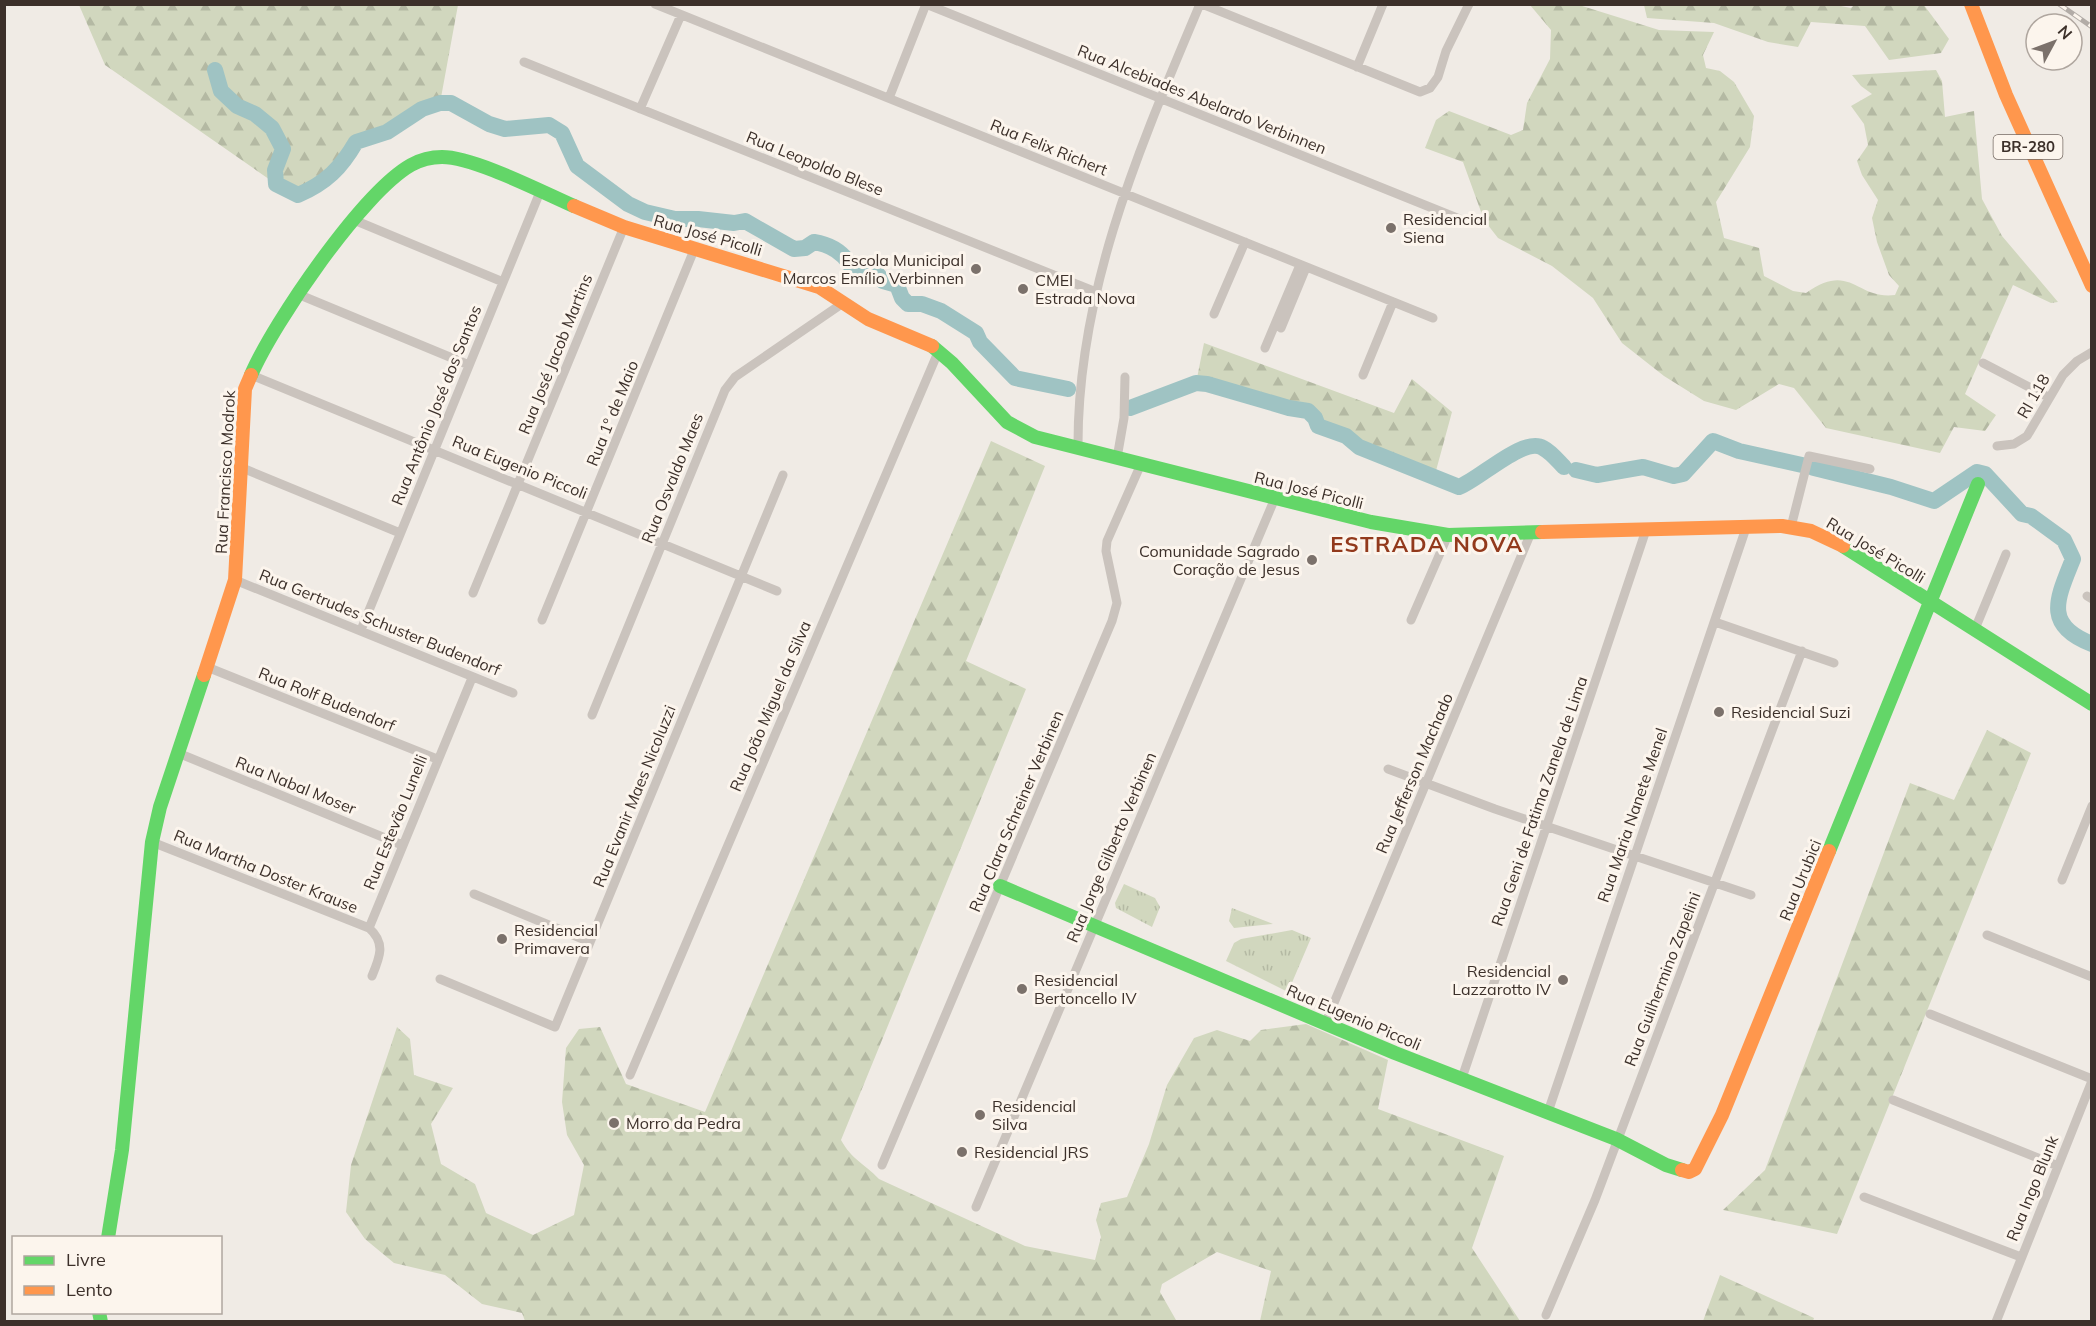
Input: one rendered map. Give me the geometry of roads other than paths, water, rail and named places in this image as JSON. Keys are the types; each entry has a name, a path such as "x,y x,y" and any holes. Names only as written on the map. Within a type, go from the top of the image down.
{"main road":[{"name":"BR-280","path":"1971,4 2006,95 2091,286"},
{"name":"Rua Francisco Modrok","path":"108,1236 122,1150 145,891 152,842 178,753 235,580 243,402 249,374 300,295 354,220 397,173 424,159 440,156 462,159 540,192"},
{"name":"Rua José Picolli","path":"540,192 624,227 694,250 802,280 868,319 920,339 939,350 1006,422 1035,436 1078,448 1392,527 1448,535 1530,535 1791,527 1818,533 1841,544 2091,704"},
{"name":"Rua Urubici","path":"1695,1169 1722,1115 1978,484"},
{"name":"Rua Eugenio Piccoli","path":"1000,886 1461,1081 1616,1138 1678,1170 1689,1172 1695,1169"}],"street":[{"name":"Rua Felix Richert","path":"654,4 1433,318"},
{"path":"889,98 926,4"},
{"name":"Rua Alcebiades Abelardo Verbinnen","path":"926,4 1467,222"},
{"path":"1078,448 1083,353 1096,292 1123,193 1201,4 1420,92 1431,88 1469,4"},
{"path":"1357,67 1383,4"},
{"path":"640,109 681,15"},
{"name":"Rua Leopoldo Blese","path":"524,62 1096,292"},
{"name":"Rua Antônio José dos Santos","path":"361,630 540,192"},
{"path":"354,220 503,282"},
{"name":"Rua José Jacob Martins","path":"473,593 624,227"},
{"path":"1214,314 1245,242"},
{"name":"Rua 1º de Maio","path":"543,620 694,250"},
{"path":"1281,328 1303,266"},
{"path":"1265,348 1303,266"},
{"path":"300,295 468,365"},
{"name":"Rua Osvaldo Maes","path":"592,715 729,382 843,303"},
{"path":"1366,375 1396,303"},
{"name":"Rua João Miguel da Silva","path":"630,1075 939,350"},
{"name":"RI 118","path":"1997,446 2014,444 2027,436 2048,397 2070,367 2091,352"},
{"path":"1983,363 2048,397"},
{"name":"Rua Eugenio Piccoli","path":"249,374 663,542 777,591"},
{"path":"1117,458 1124,418 1125,377"},
{"path":"1791,527 1809,456 1870,469"},
{"name":"Rua Clara Schreiner Verbinen","path":"882,1165 1112,621 1118,603 1106,551 1107,541 1141,464"},
{"path":"240,467 400,533"},
{"name":"Rua Evanir Maes Nicoluzzi","path":"440,979 555,1027 783,475"},
{"name":"Rua Jorge Gilberto Verbinen","path":"976,1207 1275,498"},
{"name":"Rua Maria Nanete Menel","path":"1548,1112 1746,528"},
{"name":"Rua Geni de Fatima Zanela de Lima","path":"1461,1081 1646,530"},
{"path":"1411,620 1448,535"},
{"name":"Rua Jefferson Machado","path":"1326,1022 1530,535"},
{"path":"1975,629 2006,554"},
{"name":"Rua Gertrudes Schuster Budendorf","path":"235,580 513,693"},
{"path":"1714,622 1834,663"},
{"name":"Rua Guilhermino Zapelini","path":"1546,1315 1594,1200 1802,651"},
{"name":"Rua Rolf Budendorf","path":"207,667 437,759"},
{"name":"Rua Estevão Lunelli","path":"369,928 472,678"},
{"name":"Rua Nabal Moser","path":"178,753 402,845"},
{"path":"1388,769 1546,826 1751,895"},
{"path":"2062,880 2091,806"},
{"name":"Rua Martha Doster Krause","path":"152,842 369,928"},
{"path":"474,894 590,942"},
{"path":"369,928 378,936 381,946 372,976"},
{"path":"1987,935 2091,978"},
{"path":"1930,1014 2091,1080"},
{"name":"Rua Ingo Blunk","path":"1996,1322 2091,1080"},
{"path":"1893,1100 2058,1166"},
{"path":"1864,1197 2021,1257"}],"waterway":[{"path":"215,70 221,91 237,106 255,114 272,128 283,149 275,170 276,184 298,195 332,174 345,160 356,142 387,132 422,109 440,103 451,103 489,124 505,129 549,125 562,133 577,166 628,204 645,212 675,219 734,223 745,221 794,249 805,248 814,242 827,245 842,254 853,270 875,271 883,281 897,285 902,298 908,304 922,304 941,311 976,333 980,342 1015,378 1068,389"},
{"path":"1130,408 1196,383 1207,384 1289,408 1308,411 1315,418 1318,426 1346,436 1359,447 1459,487 1514,453 1535,446 1552,454 1564,467"},
{"path":"1576,470 1597,475 1643,467 1674,476 1683,474 1713,441 1739,451 1802,465"},
{"path":"1814,468 1891,487 1934,501 1977,472 1985,474 2022,514 2031,516 2064,540 2073,559 2059,598 2060,619 2076,637 2092,644"}],"railway":[{"path":"2059,4 2092,27"}],"place":[{"name":"Residencial Siena","path":"1391,228"},
{"name":"Escola Municipal Marcos Emílio Verbinnen","path":"976,269"},
{"name":"CMEI Estrada Nova","path":"1023,289"},
{"name":"Comunidade Sagrado Coração de Jesus","path":"1312,560"},
{"name":"Residencial Suzi","path":"1719,712"},
{"name":"Residencial Primavera","path":"502,939"},
{"name":"Residencial Lazzarotto IV","path":"1563,980"},
{"name":"Residencial Bertoncello IV","path":"1022,989"},
{"name":"Residencial Silva","path":"980,1115"},
{"name":"Morro da Pedra","path":"614,1123"},
{"name":"Residencial JRS","path":"962,1152"}],"district":[{"name":"ESTRADA NOVA","path":"1427,544"}]}
